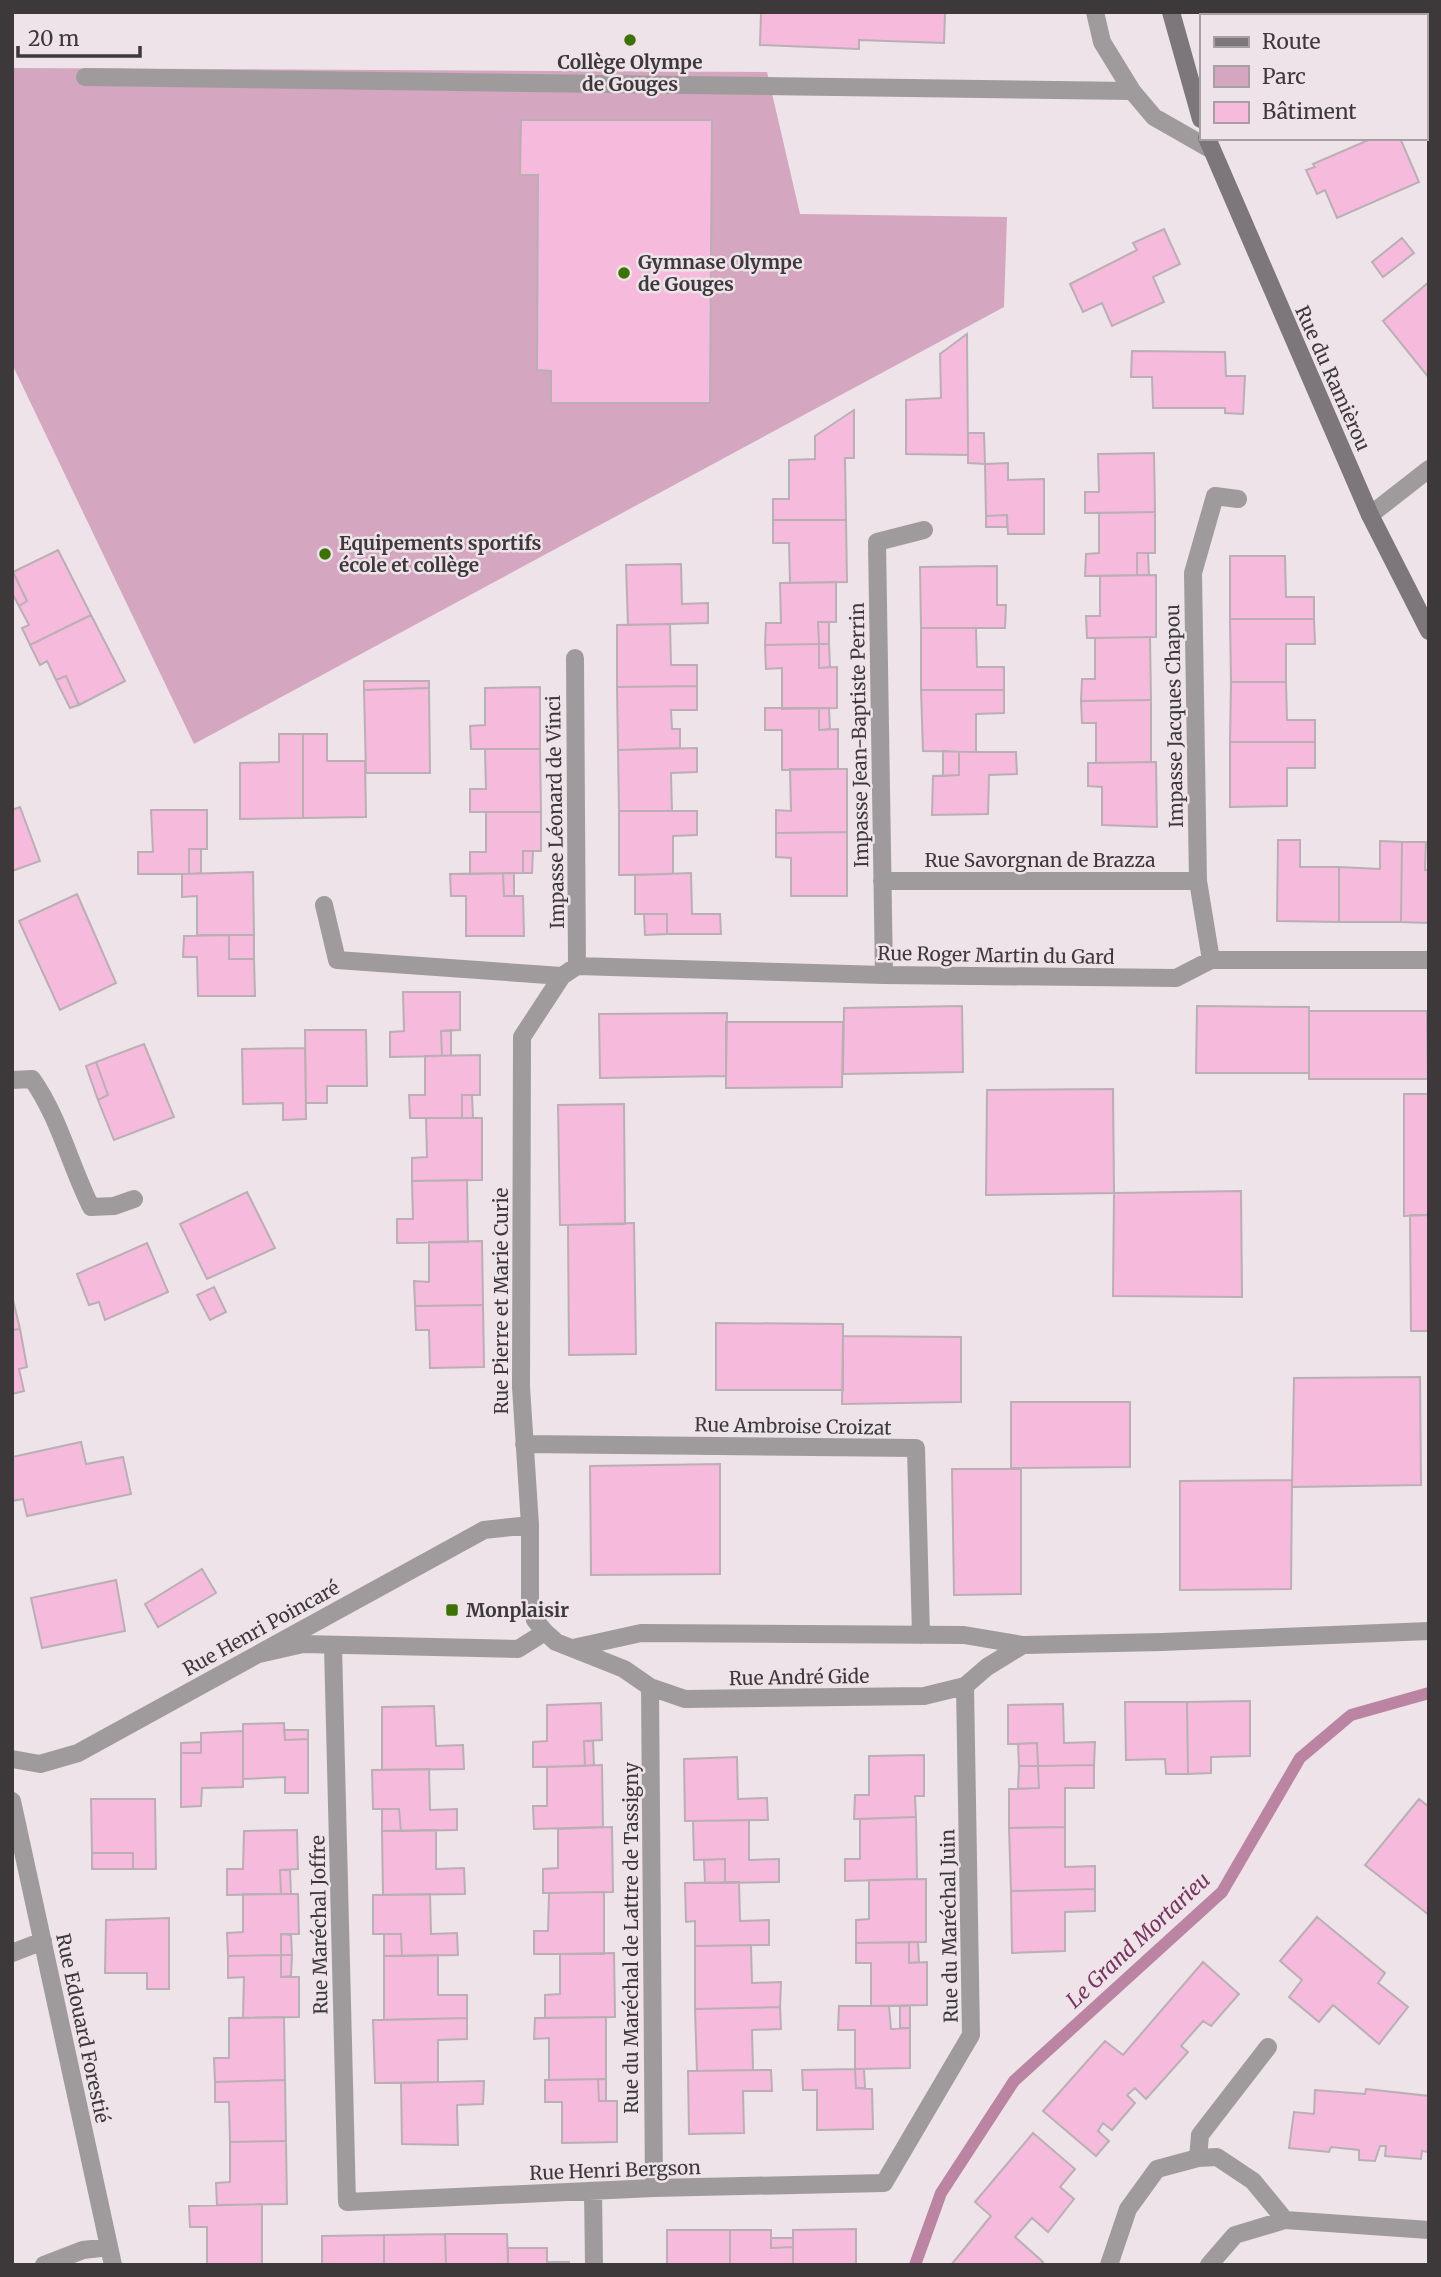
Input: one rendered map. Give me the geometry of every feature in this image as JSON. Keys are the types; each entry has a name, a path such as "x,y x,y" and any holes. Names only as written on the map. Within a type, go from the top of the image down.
{"street":[{"path":"1095,12 1102,42 1132,91 1154,117 1208,144"},
{"path":"1171,12 1200,115"},
{"path":"85,77 1132,91"},
{"name":"Rue du Ramièrou","path":"1208,144 1370,515 1429,631"},
{"path":"1370,515 1429,470"},
{"name":"Impasse Jacques Chapou","path":"1211,960 1198,881 1194,573 1215,496 1238,499"},
{"name":"Impasse Jean-Baptiste Perrin","path":"884,975 877,542 924,530"},
{"name":"Impasse Léonard de Vinci","path":"575,658 578,966"},
{"name":"Rue Savorgnan de Brazza","path":"882,881 1198,881"},
{"path":"324,905 337,960 562,976 578,966"},
{"name":"Rue Roger Martin du Gard","path":"578,966 884,975 1176,978 1211,960 1429,960"},
{"name":"Rue Pierre et Marie Curie","path":"545,1632 535,1620 530,1602 530,1525 521,1387 522,1037 562,976"},
{"path":"12,1080 32,1079 47,1101 75,1175 91,1207 114,1206 134,1199"},
{"name":"Rue Ambroise Croizat","path":"524,1444 916,1448 921,1635"},
{"name":"Rue Henri Poincaré","path":"12,1759 40,1764 78,1753 484,1530 530,1525"},
{"name":"Rue André Gide","path":"573,1648 640,1633 964,1634 1023,1645 1429,1631"},
{"path":"259,1654 303,1644 518,1649 545,1632"},
{"name":"Rue André Gide","path":"545,1632 556,1642 624,1669 650,1687 685,1699 924,1696 965,1686 986,1667 1023,1645"},
{"name":"Rue Maréchal Joffre","path":"333,1646 347,2202"},
{"name":"Rue du Maréchal Juin","path":"884,2183 971,2035 965,1686"},
{"name":"Rue du Maréchal de Lattre de Tassigny","path":"650,1687 654,2188"},
{"name":"Rue Edouard Forestié","path":"12,1801 113,2265"},
{"path":"12,1953 43,1941"},
{"path":"1198,2158 1200,2136 1268,2047"},
{"path":"1109,2265 1128,2209 1157,2169 1198,2158 1217,2157 1253,2181 1285,2220"},
{"name":"Rue Henri Bergson","path":"347,2202 654,2188 884,2183"},
{"path":"593,2191 594,2265"},
{"path":"1209,2265 1235,2235 1285,2220 1429,2230"},
{"path":"44,2265 83,2250 109,2247"}],"green space":[{"name":"Equipements sportifs école et collège","path":"12,68 767,72 800,214 1007,217 1004,307 194,744 12,364"}],"building":[{"path":"761,12 945,12 944,43 859,40 859,49 760,45"},
{"path":"1429,38 1429,83 1427,80"},
{"name":"Gymnase Olympe de Gouges","path":"521,120 712,120 710,403 551,403 551,371 537,370 538,175 520,175"},
{"path":"1368,140 1401,140 1419,182 1337,218 1325,190 1317,194 1306,170 1315,167 1313,164"},
{"path":"1164,229 1180,264 1153,277 1164,302 1112,326 1102,303 1083,312 1070,284 1137,250 1133,243"},
{"path":"1402,238 1414,253 1383,277 1372,262"},
{"path":"1429,282 1429,378 1383,321"},
{"path":"967,334 968,455 906,454 906,400 941,398 940,354"},
{"path":"1132,351 1225,352 1226,376 1245,376 1243,414 1225,413 1225,408 1153,408 1152,377 1131,377"},
{"path":"854,410 854,458 845,458 846,520 773,520 773,499 789,499 789,460 815,459 815,436"},
{"path":"968,433 984,433 985,464 968,463"},
{"path":"1154,453 1155,512 1085,513 1085,492 1099,492 1098,454"},
{"path":"1008,463 1008,480 1044,479 1044,534 1008,534 1007,515 986,516 985,464"},
{"path":"1155,512 1155,553 1137,553 1137,575 1085,576 1086,554 1099,553 1099,513"},
{"path":"1007,515 1007,527 986,527 986,516"},
{"path":"773,520 846,520 847,582 790,583 789,543 773,543"},
{"path":"58,550 91,615 30,645 22,628 29,625 19,606 27,601 13,572"},
{"path":"1137,553 1148,553 1149,575 1137,575"},
{"path":"1230,556 1285,556 1286,597 1314,597 1314,619 1230,619"},
{"path":"681,564 682,604 708,603 708,623 628,625 626,565"},
{"path":"997,566 997,605 1006,605 1005,628 921,628 920,567"},
{"path":"13,572 27,601 19,606 12,593"},
{"path":"1156,575 1156,637 1087,638 1086,616 1100,616 1100,576"},
{"path":"836,582 836,622 818,622 819,644 765,645 766,623 781,623 780,583"},
{"path":"91,615 125,681 79,705 66,676 56,680 47,661 40,665 30,645"},
{"path":"1230,619 1314,619 1315,644 1286,644 1286,682 1231,682"},
{"path":"818,622 829,622 829,644 819,644"},
{"path":"670,624 671,665 697,665 697,686 617,687 617,625"},
{"path":"921,628 976,628 977,667 1004,667 1004,690 921,690"},
{"path":"1150,637 1151,700 1081,701 1082,679 1095,679 1095,638"},
{"path":"819,644 819,668 837,667 837,708 782,709 782,668 766,669 765,645"},
{"path":"819,644 829,644 830,667 819,668"},
{"path":"66,676 79,705 70,708 56,680"},
{"path":"364,681 429,681 429,688 364,690"},
{"path":"1231,682 1286,682 1287,720 1315,720 1315,742 1230,742"},
{"path":"697,686 697,710 671,710 672,729 680,729 680,748 618,750 617,687"},
{"path":"540,687 540,749 471,749 470,726 485,725 485,688"},
{"path":"429,688 430,773 366,773 364,690"},
{"path":"921,690 1004,690 1004,713 976,714 976,752 923,751"},
{"path":"1151,700 1151,762 1096,763 1096,723 1082,723 1081,701"},
{"path":"765,708 819,708 819,730 838,729 838,769 782,770 782,730 765,730"},
{"path":"819,708 829,708 830,729 819,730"},
{"path":"279,734 303,734 303,818 240,819 240,763 279,762"},
{"path":"303,734 327,734 327,761 365,761 366,817 303,818"},
{"path":"1230,742 1315,742 1315,768 1287,768 1287,806 1230,807"},
{"path":"697,748 697,772 671,773 672,811 619,811 618,750"},
{"path":"485,749 540,749 541,812 470,812 470,789 486,789"},
{"path":"943,751 959,752 959,775 943,776"},
{"path":"959,752 1016,752 1017,774 989,775 988,814 932,815 933,776 959,775"},
{"path":"1156,762 1157,827 1102,825 1102,787 1088,786 1088,763"},
{"path":"790,769 847,769 847,832 776,833 776,810 791,811"},
{"path":"20,807 40,861 12,871 12,810"},
{"path":"151,810 207,810 207,849 189,849 189,874 138,874 138,852 153,852"},
{"path":"619,811 697,811 697,835 673,836 673,874 619,875"},
{"path":"486,812 541,812 541,851 523,851 523,873 470,874 470,852 486,852"},
{"path":"847,832 847,896 791,896 791,858 776,857 776,833"},
{"path":"1278,840 1300,840 1300,867 1339,867 1339,922 1277,921"},
{"path":"1380,841 1402,842 1401,922 1339,922 1339,867 1380,869"},
{"path":"1402,842 1426,842 1429,923 1401,922"},
{"path":"189,849 201,849 201,873 189,874"},
{"path":"523,851 533,851 532,873 523,873"},
{"path":"253,872 254,935 197,935 197,896 182,897 182,874"},
{"path":"503,873 514,873 514,896 504,896"},
{"path":"503,873 504,896 523,896 524,936 466,936 466,896 451,896 450,874"},
{"path":"691,873 692,914 720,914 721,934 667,934 667,914 635,914 635,875"},
{"path":"77,894 116,983 60,1010 19,921"},
{"path":"644,914 667,914 667,934 645,935"},
{"path":"229,935 254,935 254,959 229,959"},
{"path":"229,935 229,959 254,959 255,996 198,996 197,957 183,957 184,936"},
{"path":"403,992 460,992 460,1030 441,1031 442,1056 390,1057 390,1032 404,1031"},
{"path":"962,1006 963,1072 843,1074 844,1008"},
{"path":"1197,1006 1309,1007 1309,1073 1196,1073"},
{"path":"1309,1011 1427,1011 1428,1079 1309,1079"},
{"path":"727,1013 726,1076 600,1078 599,1014"},
{"path":"726,1022 843,1022 842,1087 726,1088"},
{"path":"305,1030 366,1030 367,1086 327,1086 327,1103 306,1103"},
{"path":"451,1030 451,1056 442,1056 441,1031"},
{"path":"144,1044 174,1117 114,1140 98,1100 108,1095 96,1062"},
{"path":"305,1048 306,1119 283,1120 283,1103 243,1104 242,1049"},
{"path":"480,1055 480,1095 462,1095 462,1118 410,1118 409,1095 425,1095 425,1056"},
{"path":"96,1062 108,1095 98,1100 86,1066"},
{"path":"1113,1089 1114,1193 986,1195 987,1090"},
{"path":"1404,1094 1429,1094 1429,1215 1404,1216"},
{"path":"462,1095 472,1095 473,1118 462,1118"},
{"path":"624,1104 625,1224 560,1225 558,1105"},
{"path":"426,1118 482,1118 482,1180 412,1181 412,1158 427,1157"},
{"path":"467,1180 468,1242 397,1243 397,1219 413,1219 412,1181"},
{"path":"1241,1191 1242,1297 1113,1296 1114,1193"},
{"path":"247,1192 275,1248 207,1279 180,1224"},
{"path":"1410,1215 1429,1215 1429,1331 1411,1331"},
{"path":"634,1223 636,1354 569,1355 568,1225"},
{"path":"482,1241 483,1305 415,1306 414,1281 429,1282 429,1242"},
{"path":"147,1243 168,1292 105,1320 99,1302 89,1305 77,1274"},
{"path":"214,1287 226,1312 210,1320 197,1295"},
{"path":"12,1296 20,1329 12,1330"},
{"path":"483,1305 484,1367 430,1368 429,1330 416,1330 415,1306"},
{"path":"716,1323 843,1324 843,1390 716,1390"},
{"path":"20,1329 27,1367 19,1369 24,1391 12,1394 12,1330"},
{"path":"843,1336 961,1337 961,1402 842,1404"},
{"path":"1420,1377 1421,1485 1292,1487 1294,1378"},
{"path":"1011,1402 1130,1402 1130,1467 1011,1468"},
{"path":"81,1442 86,1464 123,1457 131,1494 27,1516 23,1499 12,1501 12,1457"},
{"path":"720,1464 720,1574 591,1575 590,1466"},
{"path":"952,1469 1021,1469 1021,1594 954,1595"},
{"path":"1292,1480 1291,1589 1180,1590 1180,1481"},
{"path":"202,1569 216,1593 158,1627 145,1604"},
{"path":"116,1580 125,1631 42,1648 31,1598"},
{"path":"1250,1701 1250,1756 1211,1757 1211,1773 1188,1774 1187,1702"},
{"path":"1125,1702 1187,1702 1188,1774 1166,1774 1165,1759 1126,1760"},
{"path":"601,1703 602,1740 584,1741 585,1766 533,1767 533,1742 547,1741 547,1705"},
{"path":"1063,1704 1064,1743 1095,1742 1094,1765 1038,1766 1037,1743 1008,1744 1008,1705"},
{"path":"434,1706 436,1746 463,1745 464,1769 382,1770 382,1707"},
{"path":"284,1723 285,1740 308,1739 308,1793 285,1793 285,1777 243,1779 243,1724"},
{"path":"284,1730 308,1730 308,1739 285,1740"},
{"path":"243,1731 243,1787 202,1788 201,1806 181,1807 181,1753 201,1753 201,1733"},
{"path":"584,1741 593,1741 594,1765 585,1766"},
{"path":"201,1742 201,1753 181,1753 181,1743"},
{"path":"1037,1743 1038,1766 1019,1766 1018,1744"},
{"path":"924,1755 924,1796 915,1796 916,1817 854,1819 855,1795 869,1795 869,1756"},
{"path":"737,1757 738,1799 767,1798 768,1820 685,1821 684,1759"},
{"path":"602,1765 603,1827 534,1829 533,1806 547,1806 547,1767"},
{"path":"1094,1765 1094,1788 1065,1788 1065,1827 1009,1828 1009,1789 1039,1788 1038,1766"},
{"path":"1019,1766 1038,1766 1039,1788 1018,1789"},
{"path":"429,1769 430,1810 457,1809 457,1830 401,1831 399,1809 373,1809 372,1770"},
{"path":"91,1799 155,1799 156,1869 133,1869 133,1853 92,1853"},
{"path":"1419,1799 1429,1807 1429,1915 1365,1865"},
{"path":"382,1809 399,1809 401,1831 382,1831"},
{"path":"916,1817 917,1879 845,1881 845,1859 860,1859 860,1819"},
{"path":"749,1820 749,1860 779,1859 779,1882 725,1883 725,1859 694,1860 693,1821"},
{"path":"612,1827 613,1892 543,1893 543,1869 558,1868 558,1829"},
{"path":"1065,1827 1065,1867 1095,1866 1095,1889 1011,1891 1009,1828"},
{"path":"297,1830 298,1869 280,1870 281,1894 227,1895 227,1869 243,1869 244,1831"},
{"path":"436,1830 436,1869 464,1868 465,1894 383,1895 382,1831"},
{"path":"92,1853 133,1853 133,1869 92,1869"},
{"path":"725,1859 725,1883 705,1883 704,1860"},
{"path":"280,1870 290,1870 291,1894 281,1894"},
{"path":"926,1879 926,1942 856,1943 856,1920 869,1919 869,1880"},
{"path":"739,1882 740,1921 769,1920 769,1945 695,1946 695,1921 686,1922 685,1883"},
{"path":"1095,1889 1095,1911 1065,1912 1065,1951 1012,1953 1011,1891"},
{"path":"604,1892 604,1954 534,1954 534,1931 548,1931 549,1893"},
{"path":"243,1894 298,1894 299,1934 281,1934 281,1955 228,1956 227,1933 243,1932"},
{"path":"430,1894 431,1934 457,1933 458,1955 402,1956 401,1934 373,1934 373,1895"},
{"path":"1317,1917 1385,1973 1378,1983 1408,2007 1379,2044 1333,2005 1319,2022 1289,1997 1302,1980 1280,1961"},
{"path":"169,1918 169,1989 147,1989 147,1973 105,1973 106,1920"},
{"path":"281,1934 291,1935 292,1955 281,1955"},
{"path":"384,1934 401,1934 402,1956 384,1956"},
{"path":"909,1942 918,1942 919,1962 909,1963"},
{"path":"909,1942 909,1963 927,1962 927,2005 871,2006 871,1963 856,1963 856,1943"},
{"path":"751,1945 752,1983 781,1982 780,2007 695,2009 695,1946"},
{"path":"614,1953 615,2017 545,2018 545,1995 560,1994 560,1954"},
{"path":"281,1955 292,1955 291,1976 281,1977"},
{"path":"281,1955 281,1977 299,1977 299,2017 243,2018 244,1977 228,1978 228,1956"},
{"path":"438,1955 438,1995 467,1995 467,2018 384,2020 384,1956"},
{"path":"1203,1962 1239,1994 1211,2026 1203,2021 1181,2046 1188,2052 1146,2099 1135,2088 1127,2095 1135,2103 1112,2130 1103,2123 1098,2131 1109,2141 1096,2156 1043,2111 1105,2041 1123,2055"},
{"path":"839,2006 889,2006 891,2029 910,2028 910,2068 855,2069 855,2030 838,2030"},
{"path":"900,2006 910,2006 910,2028 900,2028"},
{"path":"780,2007 781,2029 752,2030 753,2070 697,2071 695,2009"},
{"path":"284,2017 285,2080 215,2082 214,2058 229,2058 229,2018"},
{"path":"606,2017 606,2079 549,2080 549,2038 534,2039 535,2018"},
{"path":"467,2018 467,2039 438,2040 438,2082 375,2083 373,2020"},
{"path":"855,2069 864,2069 865,2088 856,2088"},
{"path":"855,2069 856,2088 872,2089 873,2129 817,2130 817,2090 803,2090 802,2070"},
{"path":"771,2070 772,2091 743,2091 744,2133 689,2134 688,2071"},
{"path":"598,2079 606,2079 606,2101 599,2101"},
{"path":"598,2079 599,2101 617,2101 617,2142 562,2143 562,2102 545,2102 545,2080"},
{"path":"285,2080 286,2141 230,2142 229,2102 215,2102 215,2082"},
{"path":"484,2081 483,2104 457,2105 458,2145 402,2144 401,2083"},
{"path":"1366,2089 1429,2096 1429,2152 1422,2151 1421,2159 1385,2156 1386,2146 1380,2146 1375,2161 1359,2160 1359,2150 1331,2147 1329,2152 1289,2148 1294,2112 1314,2114 1315,2090 1365,2094"},
{"path":"1033,2133 1075,2169 1060,2187 1074,2199 1048,2232 1032,2218 1015,2237 1043,2262 1041,2265 951,2265 991,2216 975,2202"},
{"path":"286,2141 287,2204 217,2205 216,2183 230,2182 230,2142"},
{"path":"262,2204 262,2265 207,2265 207,2227 190,2227 189,2206"},
{"path":"856,2229 856,2265 793,2265 793,2230"},
{"path":"667,2230 730,2230 730,2265 667,2265"},
{"path":"730,2230 771,2230 771,2248 793,2247 793,2265 730,2265"},
{"path":"445,2234 507,2234 508,2265 446,2265"},
{"path":"445,2234 446,2265 384,2265 384,2235"},
{"path":"384,2235 384,2265 322,2265 322,2236"},
{"path":"771,2238 793,2238 793,2247 771,2248"},
{"path":"508,2248 547,2248 547,2262 569,2262 569,2265 508,2265"}],"waterway":[{"name":"Le Grand Mortarieu","path":"915,2265 941,2193 1014,2081 1222,1892 1300,1758 1351,1715 1429,1693"}],"place":[{"name":"Collège Olympe de Gouges","path":"630,40"},
{"name":"Gymnase Olympe de Gouges","path":"624,273"},
{"name":"Equipements sportifs école et collège","path":"325,554"},
{"name":"Monplaisir","path":"452,1610"}]}
